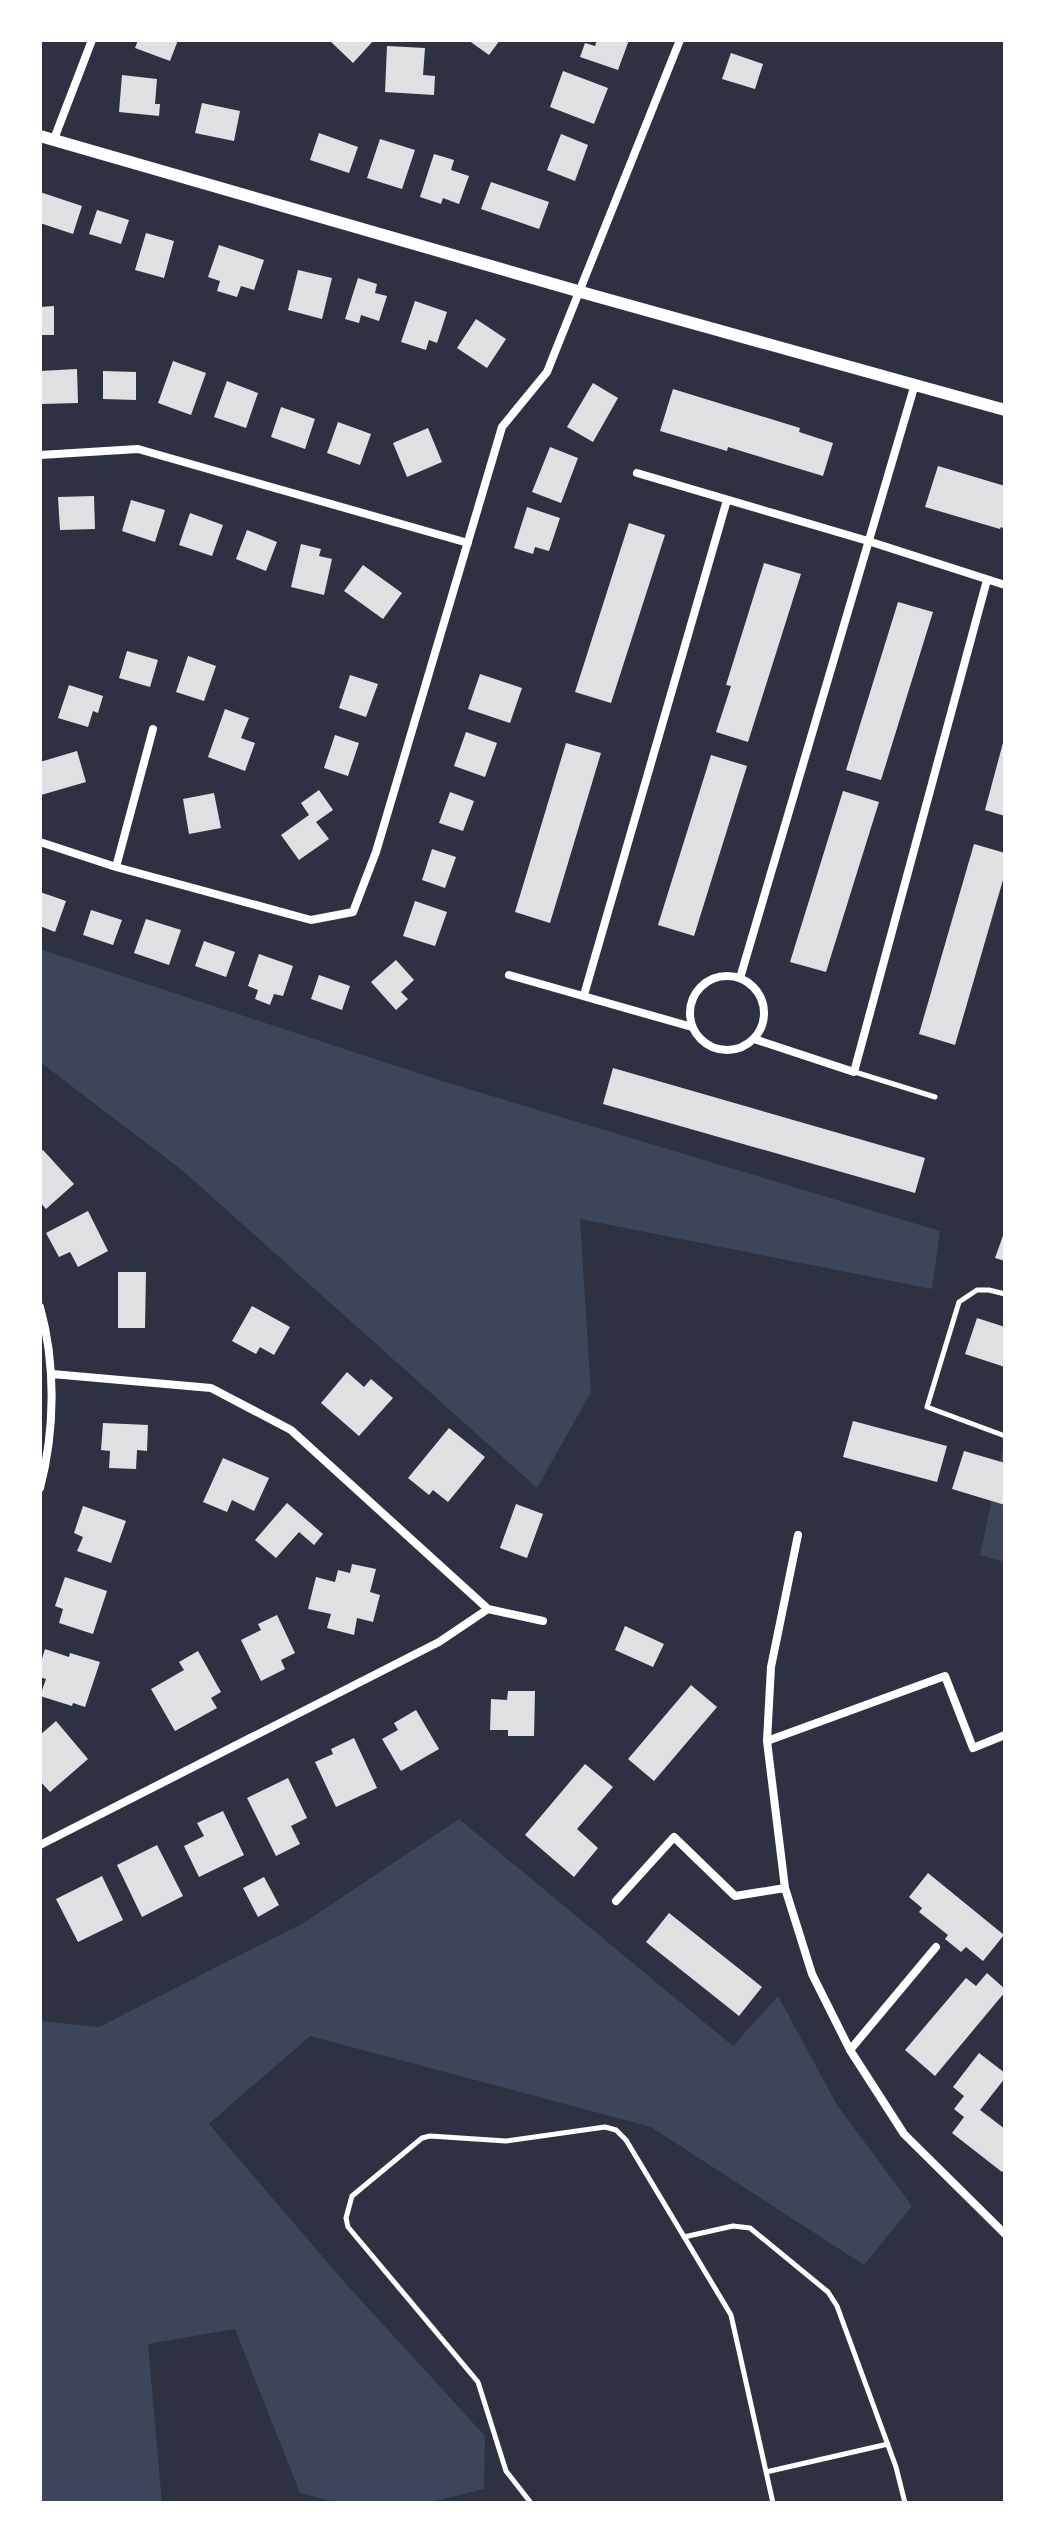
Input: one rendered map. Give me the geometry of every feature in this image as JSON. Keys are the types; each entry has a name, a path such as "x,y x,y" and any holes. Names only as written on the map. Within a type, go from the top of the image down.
{"street":[{"path":"54,139 92,40"},
{"path":"40,842 116,867 311,920 353,912 376,852 502,427 547,372 680,40"},
{"path":"40,136 1005,410"},
{"path":"740,978 915,384"},
{"path":"40,455 138,449 468,543"},
{"path":"637,473 1005,585"},
{"path":"584,995 727,500"},
{"path":"754,1039 854,1072 987,580"},
{"path":"116,867 153,729"},
{"path":"509,975 692,1027"},
{"path":"725,976 740,978 752,986 761,998 764,1012 762,1026 754,1039 742,1047 728,1051 714,1049 702,1041 692,1027 692,1000 699,988 711,979 725,976"},
{"path":"40,1307 52,1374 46,1465 40,1488"},
{"path":"52,1374 211,1388 291,1430 488,1609 543,1621"},
{"path":"798,1535 771,1667 767,1741 785,1888 812,1974 850,2050 904,2134 1004,2230"},
{"path":"40,1845 439,1642 488,1609"},
{"path":"767,1741 945,1676 973,1748 1005,1735"},
{"path":"616,1901 674,1837 735,1896 785,1888"},
{"path":"850,2050 936,1947"}],"lane":[{"path":"854,1072 935,1097"},
{"path":"1005,1294 977,1290 959,1302 927,1407 1005,1436"},
{"path":"531,2503 506,2471 478,2382 348,2227 346,2218 352,2196 422,2138 506,2141 605,2127 616,2130 626,2140 731,2315 773,2503"},
{"path":"684,2237 733,2226 750,2228 828,2292 837,2306 888,2444 905,2503"},
{"path":"766,2472 888,2444"}],"shaded area":[{"path":"40,949 442,1081 940,1231 932,1289 580,1219 591,1392 537,1488 183,1171 40,1062"},
{"path":"1005,1438 1005,1562 980,1555"},
{"path":"459,1819 733,2046 778,1996 837,2105 912,2206 864,2265 651,2127 310,2036 209,2124 346,2284 485,2436 484,2489 427,2503 339,2503 300,2493 235,2329 148,2344 162,2503 40,2503 40,2021 99,2027 305,1922"}],"building":[{"path":"138,40 178,40 170,61 135,48"},
{"path":"329,40 374,40 353,63"},
{"path":"468,40 500,40 489,55"},
{"path":"597,40 629,40 618,70 580,57 585,43 595,46"},
{"path":"387,46 425,48 423,75 435,76 434,95 385,92"},
{"path":"731,53 763,64 755,89 722,79"},
{"path":"563,71 608,88 594,124 550,107"},
{"path":"122,75 157,79 155,104 160,104 159,116 119,112"},
{"path":"202,103 240,111 234,141 195,133"},
{"path":"319,133 358,147 349,173 310,160"},
{"path":"561,134 588,145 575,181 547,170"},
{"path":"380,139 415,150 402,189 367,178"},
{"path":"434,154 454,160 451,170 469,176 459,204 443,198 441,204 420,197"},
{"path":"491,182 549,202 539,229 481,209"},
{"path":"40,192 82,206 73,234 40,223"},
{"path":"97,210 129,220 121,244 89,234"},
{"path":"146,233 174,241 164,278 135,270"},
{"path":"219,245 264,260 254,290 241,286 237,297 217,291 220,281 208,277"},
{"path":"298,270 332,278 322,319 288,310"},
{"path":"358,278 377,284 375,293 387,296 379,321 361,315 359,323 345,319"},
{"path":"415,301 447,312 437,343 429,340 426,350 401,342"},
{"path":"54,306 54,335 40,335 40,307"},
{"path":"476,319 506,339 487,368 457,348"},
{"path":"173,361 206,373 191,415 158,403"},
{"path":"77,369 78,403 42,404 40,371"},
{"path":"103,371 136,372 136,400 103,399"},
{"path":"227,381 258,393 246,428 214,417"},
{"path":"593,383 618,398 593,442 567,427"},
{"path":"673,389 800,428 799,432 833,443 823,476 728,447 727,451 660,431"},
{"path":"281,407 315,419 305,449 271,437"},
{"path":"338,422 371,434 360,465 327,453"},
{"path":"428,428 442,462 407,477 393,443"},
{"path":"550,447 578,458 561,503 532,492"},
{"path":"938,466 1005,486 1005,529 925,507"},
{"path":"94,496 95,529 60,530 58,497"},
{"path":"131,500 165,510 155,542 122,531"},
{"path":"527,507 560,518 549,551 535,547 533,554 514,548"},
{"path":"190,513 223,525 212,556 179,545"},
{"path":"629,523 665,535 611,703 575,692"},
{"path":"247,530 277,542 266,571 236,559"},
{"path":"301,544 321,549 319,556 332,559 324,595 291,587"},
{"path":"764,563 801,574 748,742 716,732 731,686 726,685"},
{"path":"363,565 402,593 383,619 344,591"},
{"path":"898,602 933,612 881,780 846,770"},
{"path":"127,651 158,660 150,687 119,678"},
{"path":"188,656 216,666 204,701 176,692"},
{"path":"480,674 522,688 510,723 468,709"},
{"path":"350,675 378,684 366,717 339,708"},
{"path":"69,685 103,696 98,713 93,711 88,727 58,718"},
{"path":"225,709 249,718 241,738 255,743 245,771 208,757"},
{"path":"466,732 497,743 485,777 454,766"},
{"path":"335,735 359,743 348,776 324,768"},
{"path":"1005,740 1005,816 985,810"},
{"path":"566,743 601,753 550,923 515,912"},
{"path":"77,751 86,782 41,795 40,762"},
{"path":"711,755 747,766 694,936 658,925"},
{"path":"319,790 333,810 316,822 329,839 299,860 281,835 309,815 301,803"},
{"path":"843,791 879,802 826,972 790,962"},
{"path":"450,792 474,801 463,831 439,823"},
{"path":"214,793 221,828 189,834 183,799"},
{"path":"974,844 1005,853 1005,873 955,1045 919,1034"},
{"path":"432,849 456,857 445,888 422,880"},
{"path":"40,892 66,901 55,932 40,926"},
{"path":"415,901 447,912 435,946 403,936"},
{"path":"91,910 122,920 113,945 83,935"},
{"path":"146,919 181,930 169,965 134,953"},
{"path":"204,941 235,952 226,977 195,966"},
{"path":"259,954 293,966 283,996 274,994 270,1005 255,999 258,990 248,986"},
{"path":"396,960 414,980 401,992 408,999 396,1010 371,982"},
{"path":"319,975 350,986 342,1010 311,999"},
{"path":"613,1068 925,1158 915,1193 603,1104"},
{"path":"43,1150 74,1184 46,1209 40,1202 40,1153"},
{"path":"88,1211 108,1251 78,1267 70,1252 59,1257 46,1233"},
{"path":"1005,1230 1005,1261 995,1258"},
{"path":"118,1272 146,1272 145,1328 118,1328"},
{"path":"252,1306 290,1327 274,1355 260,1347 256,1354 232,1341"},
{"path":"977,1318 1005,1327 1005,1367 965,1354"},
{"path":"347,1372 364,1387 371,1379 393,1398 359,1436 321,1403"},
{"path":"853,1421 947,1446 937,1482 843,1457"},
{"path":"103,1423 148,1425 147,1451 137,1450 136,1469 109,1468 110,1451 101,1450"},
{"path":"449,1428 485,1457 448,1502 433,1490 429,1495 408,1478"},
{"path":"964,1451 1005,1463 1005,1505 952,1489"},
{"path":"223,1458 269,1478 254,1511 232,1500 227,1512 203,1502"},
{"path":"287,1503 323,1534 314,1545 299,1532 276,1558 255,1540"},
{"path":"516,1504 543,1514 527,1558 500,1548"},
{"path":"83,1506 126,1521 111,1563 77,1551 83,1537 74,1533"},
{"path":"352,1564 376,1569 370,1592 380,1595 373,1622 357,1618 354,1635 327,1628 331,1614 308,1609 316,1577 335,1582 338,1570 350,1573"},
{"path":"65,1577 107,1591 93,1634 59,1623 63,1609 55,1606"},
{"path":"277,1615 295,1653 281,1660 285,1669 261,1681 241,1640 261,1630 258,1624"},
{"path":"625,1626 664,1644 653,1667 615,1650"},
{"path":"45,1649 100,1662 85,1707 40,1696 46,1679 40,1677"},
{"path":"198,1651 221,1692 211,1698 217,1708 175,1731 151,1689 184,1670 179,1662"},
{"path":"691,1685 717,1707 654,1781 628,1759"},
{"path":"508,1691 535,1691 534,1736 508,1736 508,1730 490,1730 491,1699 507,1700"},
{"path":"416,1710 439,1749 401,1771 382,1739 398,1730 394,1723"},
{"path":"56,1721 88,1759 50,1792 40,1781 40,1735"},
{"path":"354,1738 377,1788 336,1807 315,1762 333,1754 331,1749"},
{"path":"585,1764 613,1787 577,1829 598,1848 574,1877 525,1835"},
{"path":"288,1778 307,1818 291,1826 300,1844 276,1856 247,1798"},
{"path":"223,1811 244,1855 199,1877 184,1846 204,1836 197,1823"},
{"path":"157,1845 183,1896 142,1917 117,1865"},
{"path":"928,1873 1004,1935 983,1961 966,1947 961,1952 945,1939 948,1935 919,1912 922,1908 909,1897"},
{"path":"102,1876 123,1920 78,1942 56,1899"},
{"path":"264,1877 279,1905 258,1917 243,1888"},
{"path":"669,1913 762,1987 739,2016 646,1942"},
{"path":"987,1973 1005,1992 935,2076 905,2050 966,1978 976,1986"},
{"path":"979,2053 1005,2073 1005,2078 980,2110 1005,2129 1005,2168 1002,2172 952,2133 964,2117 954,2109 964,2096 953,2087"}]}
